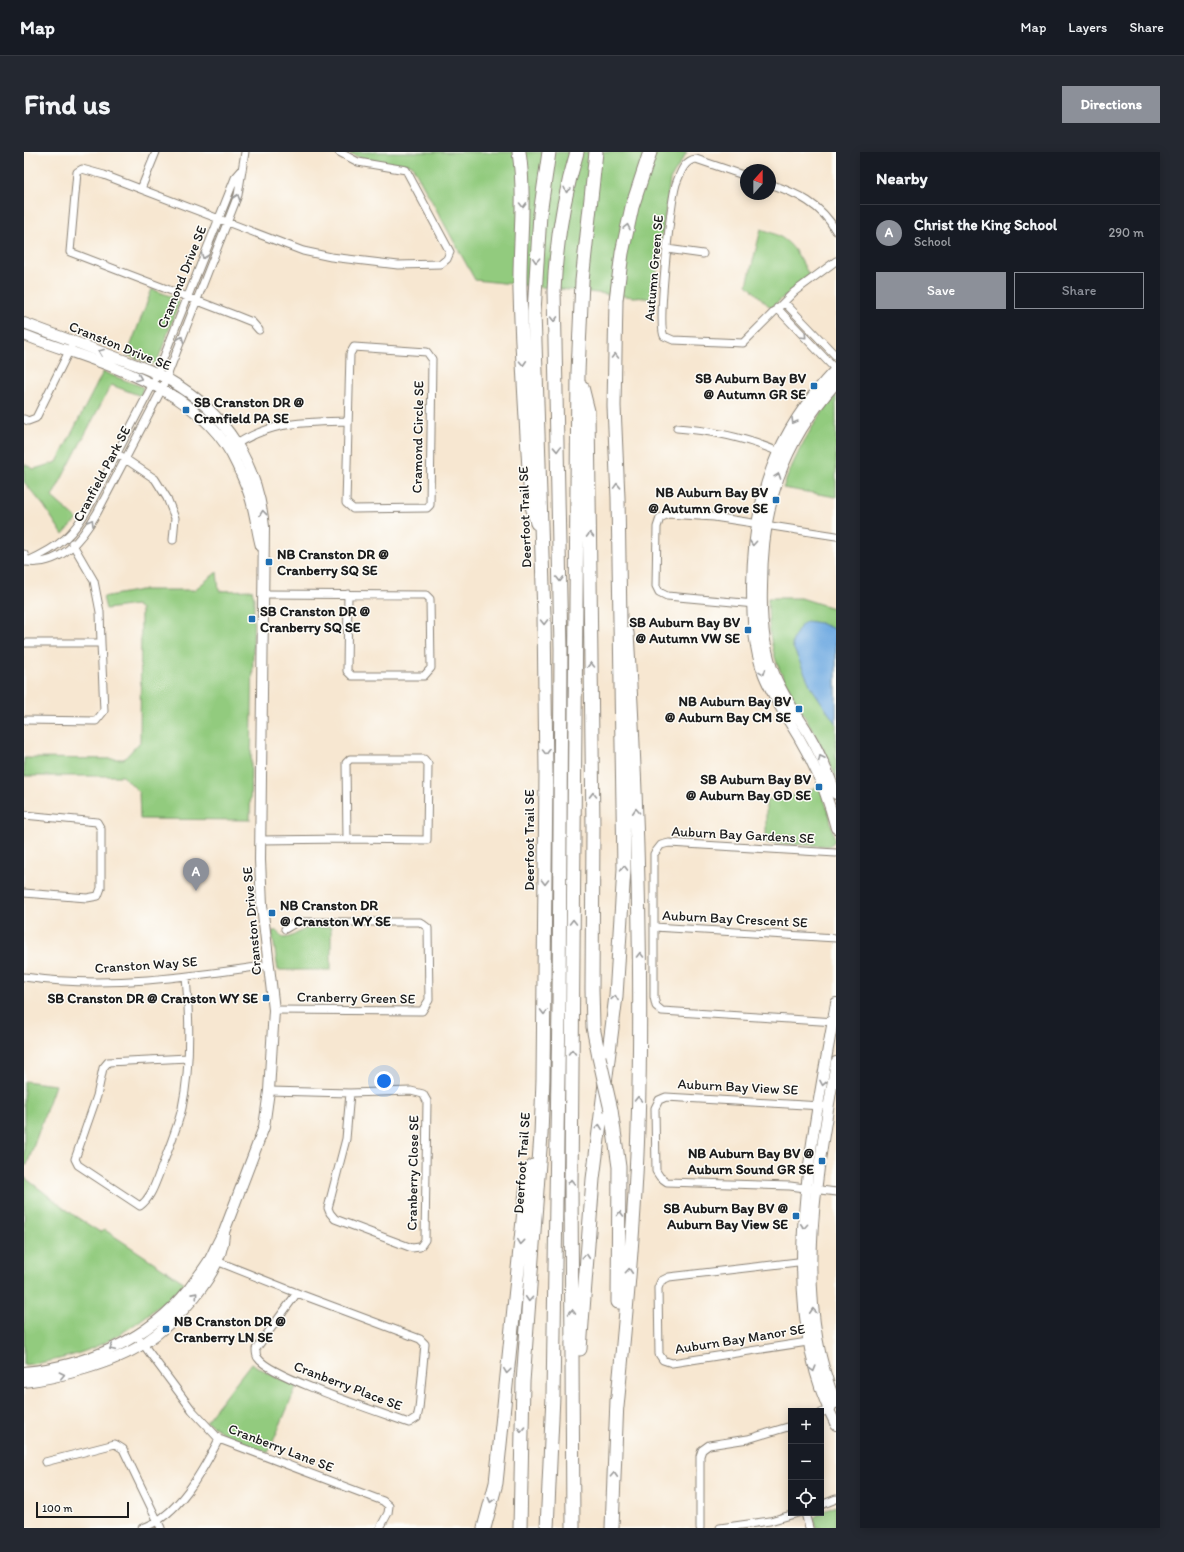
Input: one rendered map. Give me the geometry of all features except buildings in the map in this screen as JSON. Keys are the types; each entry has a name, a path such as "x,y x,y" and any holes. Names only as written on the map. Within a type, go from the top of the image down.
{"highway":[{"path":"519,152 522,171 523,225 520,289 531,502 543,541"},
{"name":"Deerfoot Trail SE","path":"520,1528 523,1382 541,1135 544,1008 546,780 543,541 535,376 534,312 540,214 549,152"},
{"path":"547,1528 556,1297 560,976 561,649 554,291 561,216 577,152"},
{"path":"573,1528 571,1185 578,372 582,281 596,152"},
{"path":"573,1449 588,1235 600,1118 616,996 624,869 618,524 614,406 616,300 622,253 632,207 650,152"},
{"path":"578,372 588,411 593,820 593,1027 611,1110 617,1146 620,1184 617,1407 611,1528"},
{"path":"617,1407 634,1204 638,1127 640,991 639,869 622,534 618,524"},
{"path":"484,1528 496,1483 526,1191 541,1135"}],"street":[{"path":"141,189 156,152"},
{"path":"245,152 241,171 242,182 227,223 303,251 330,257 398,265 441,264 447,259 450,252 406,170 358,162 339,152"},
{"name":"Autumn Green SE","path":"740,174 699,159 689,161 685,165 676,185 667,249 661,327 662,332 667,338 673,340 740,344 746,342 777,308 806,283 836,261"},
{"path":"241,171 235,178 218,219 82,168 77,172 70,252 252,322 259,330"},
{"path":"776,186 795,193 808,201 824,214 836,231"},
{"name":"Cramond Drive SE","path":"157,386 162,376 197,300 227,223 218,219 188,297 162,376"},
{"path":"667,249 703,254"},
{"path":"784,302 836,356"},
{"path":"777,308 836,369 802,409 782,454"},
{"name":"Cranston Drive SE","path":"24,323 162,376 194,396 219,419 233,446 258,486 262,505 264,527 260,840 262,905 274,1010 269,1091 264,1127 224,1232 218,1240 214,1260 180,1299 140,1340 111,1359 79,1371 24,1382"},
{"name":"Cranston Drive SE","path":"24,335 157,386 176,396 199,414 233,446"},
{"path":"24,419 28,421 36,418 73,341"},
{"name":"Cramond Circle SE","path":"354,347 426,352 432,359 430,506 427,508 353,509 346,503 348,421 350,354 354,347"},
{"path":"836,383 809,416 782,454 766,481 761,523 752,561 757,604 764,640 775,676 786,699 811,738 836,794"},
{"name":"Cranfield Park SE","path":"26,563 53,549 69,537 81,522 157,386"},
{"name":"Cranfield Park SE","path":"26,563 41,564 74,546 85,532 97,513 125,458 157,386"},
{"path":"233,446 275,426 298,422 348,421"},
{"path":"677,428 727,435 782,454"},
{"path":"118,454 155,479 167,498 175,518 173,540"},
{"path":"757,604 668,596 661,594 656,586 656,527 660,518 668,514 761,523 836,536"},
{"path":"24,720 96,721 100,718 104,711 100,612 94,581 69,537"},
{"path":"24,554 26,563"},
{"path":"264,594 348,594 426,595 430,599 431,668 424,676 352,676 347,671 348,594"},
{"path":"757,604 754,634 764,673 774,698 810,756 824,790 836,828"},
{"path":"24,643 101,643"},
{"path":"260,840 427,840 428,764 424,759 350,759 346,764 348,839"},
{"path":"24,815 97,822 101,829 102,888 98,896 87,898 24,893"},
{"name":"Auburn Bay Gardens SE","path":"654,927 654,854 661,845 669,844 836,853"},
{"name":"Cranberry Green SE","path":"274,1010 422,1011 429,1000 428,928 420,922 297,922 285,929"},
{"name":"Auburn Bay Crescent SE","path":"834,1022 662,1011 656,1006 654,997 654,927 836,938"},
{"name":"Cranston Way SE","path":"24,977 85,981 186,977 270,965"},
{"path":"186,977 190,1022 188,1058 182,1110 171,1144 148,1200 140,1206 78,1165 75,1159 97,1096 103,1068 108,1062 188,1058"},
{"path":"836,1003 824,1106 812,1188 804,1318 812,1341 816,1378 836,1425"},
{"path":"824,1106 836,1062"},
{"name":"Cranberry Close SE","path":"269,1091 350,1093 417,1091 423,1094 427,1101 425,1240 420,1247 412,1248 335,1219 330,1214 328,1208 346,1139 350,1093"},
{"name":"Auburn Bay View SE","path":"824,1106 668,1096 659,1100 655,1108 656,1171 662,1179 667,1182 812,1188 836,1192"},
{"name":"Cranberry Place SE","path":"214,1260 420,1339 425,1344 420,1409 417,1418 409,1423 310,1386 270,1368 257,1358 256,1349 297,1293"},
{"name":"Auburn Bay Manor SE","path":"808,1261 669,1277 663,1279 658,1288 659,1354 663,1360 672,1363 812,1341"},
{"name":"Cranston Drive SE","path":"24,1372 75,1363 140,1340"},
{"name":"Cranberry Lane SE","path":"140,1340 192,1410 219,1439 383,1501 389,1506 388,1513 380,1528"},
{"path":"700,1528 700,1456 702,1450 708,1445 748,1439 788,1427"},
{"path":"142,1528 157,1520 175,1506 195,1482 219,1439"},
{"path":"45,1462 115,1444 123,1449 161,1528"},
{"path":"824,1504 836,1499"},
{"path":"720,1528 770,1521 788,1516"},
{"path":"806,1516 809,1528"}],"green space":[{"path":"346,152 687,152 670,180 653,299 475,280 412,165 379,163"},
{"path":"761,229 771,232 786,241 796,251 809,275 771,308 747,285"},
{"path":"152,289 175,298 179,303 157,362 152,364 127,355"},
{"path":"103,372 143,387 141,396 111,385 52,497 77,519 63,535 44,506 24,482 24,464 34,469 57,462"},
{"path":"836,395 836,497 783,488 805,439 819,416"},
{"path":"217,572 219,591 252,590 254,598 250,820 140,819 139,792 123,776 24,776 24,758 124,759 140,742 141,609 136,605 106,609 103,597 141,590 194,590"},
{"path":"768,598 801,598 836,609 836,778 831,764 788,688 778,666 770,637"},
{"path":"820,785 835,841 829,846 766,843 766,800 803,794"},
{"path":"313,927 331,927 331,970 278,970 272,931 277,931 283,938 287,938 305,929"},
{"path":"24,1081 55,1085 27,1165 24,1165"},
{"path":"24,1177 75,1216 100,1232 105,1230 185,1283 148,1315 112,1339 93,1348 72,1355 24,1365"},
{"path":"251,1363 275,1377 297,1386 268,1453 230,1438 206,1421"},
{"path":"836,1506 836,1528 816,1528 814,1518 816,1516 824,1516 824,1511"}],"water":[{"path":"807,621 820,623 836,630 836,724 811,687 792,645 794,637 801,625"}],"place":[{"name":"SB Auburn Bay BV @ Autumn GR SE","path":"814,386"},
{"name":"SB Cranston DR @ Cranfield PA SE","path":"186,410"},
{"name":"NB Auburn Bay BV @ Autumn Grove SE","path":"776,500"},
{"name":"NB Cranston DR @ Cranberry SQ SE","path":"269,562"},
{"name":"SB Cranston DR @ Cranberry SQ SE","path":"252,619"},
{"name":"SB Auburn Bay BV @ Autumn VW SE","path":"748,630"},
{"name":"NB Auburn Bay BV @ Auburn Bay CM SE","path":"799,709"},
{"name":"SB Auburn Bay BV @ Auburn Bay GD SE","path":"819,787"},
{"name":"Christ the King School","path":"196,891"},
{"name":"NB Cranston DR @ Cranston WY SE","path":"272,913"},
{"name":"SB Cranston DR @ Cranston WY SE","path":"266,998"},
{"name":"NB Auburn Bay BV @ Auburn Sound GR SE","path":"822,1161"},
{"name":"SB Auburn Bay BV @ Auburn Bay View SE","path":"796,1216"},
{"name":"NB Cranston DR @ Cranberry LN SE","path":"166,1329"}]}
